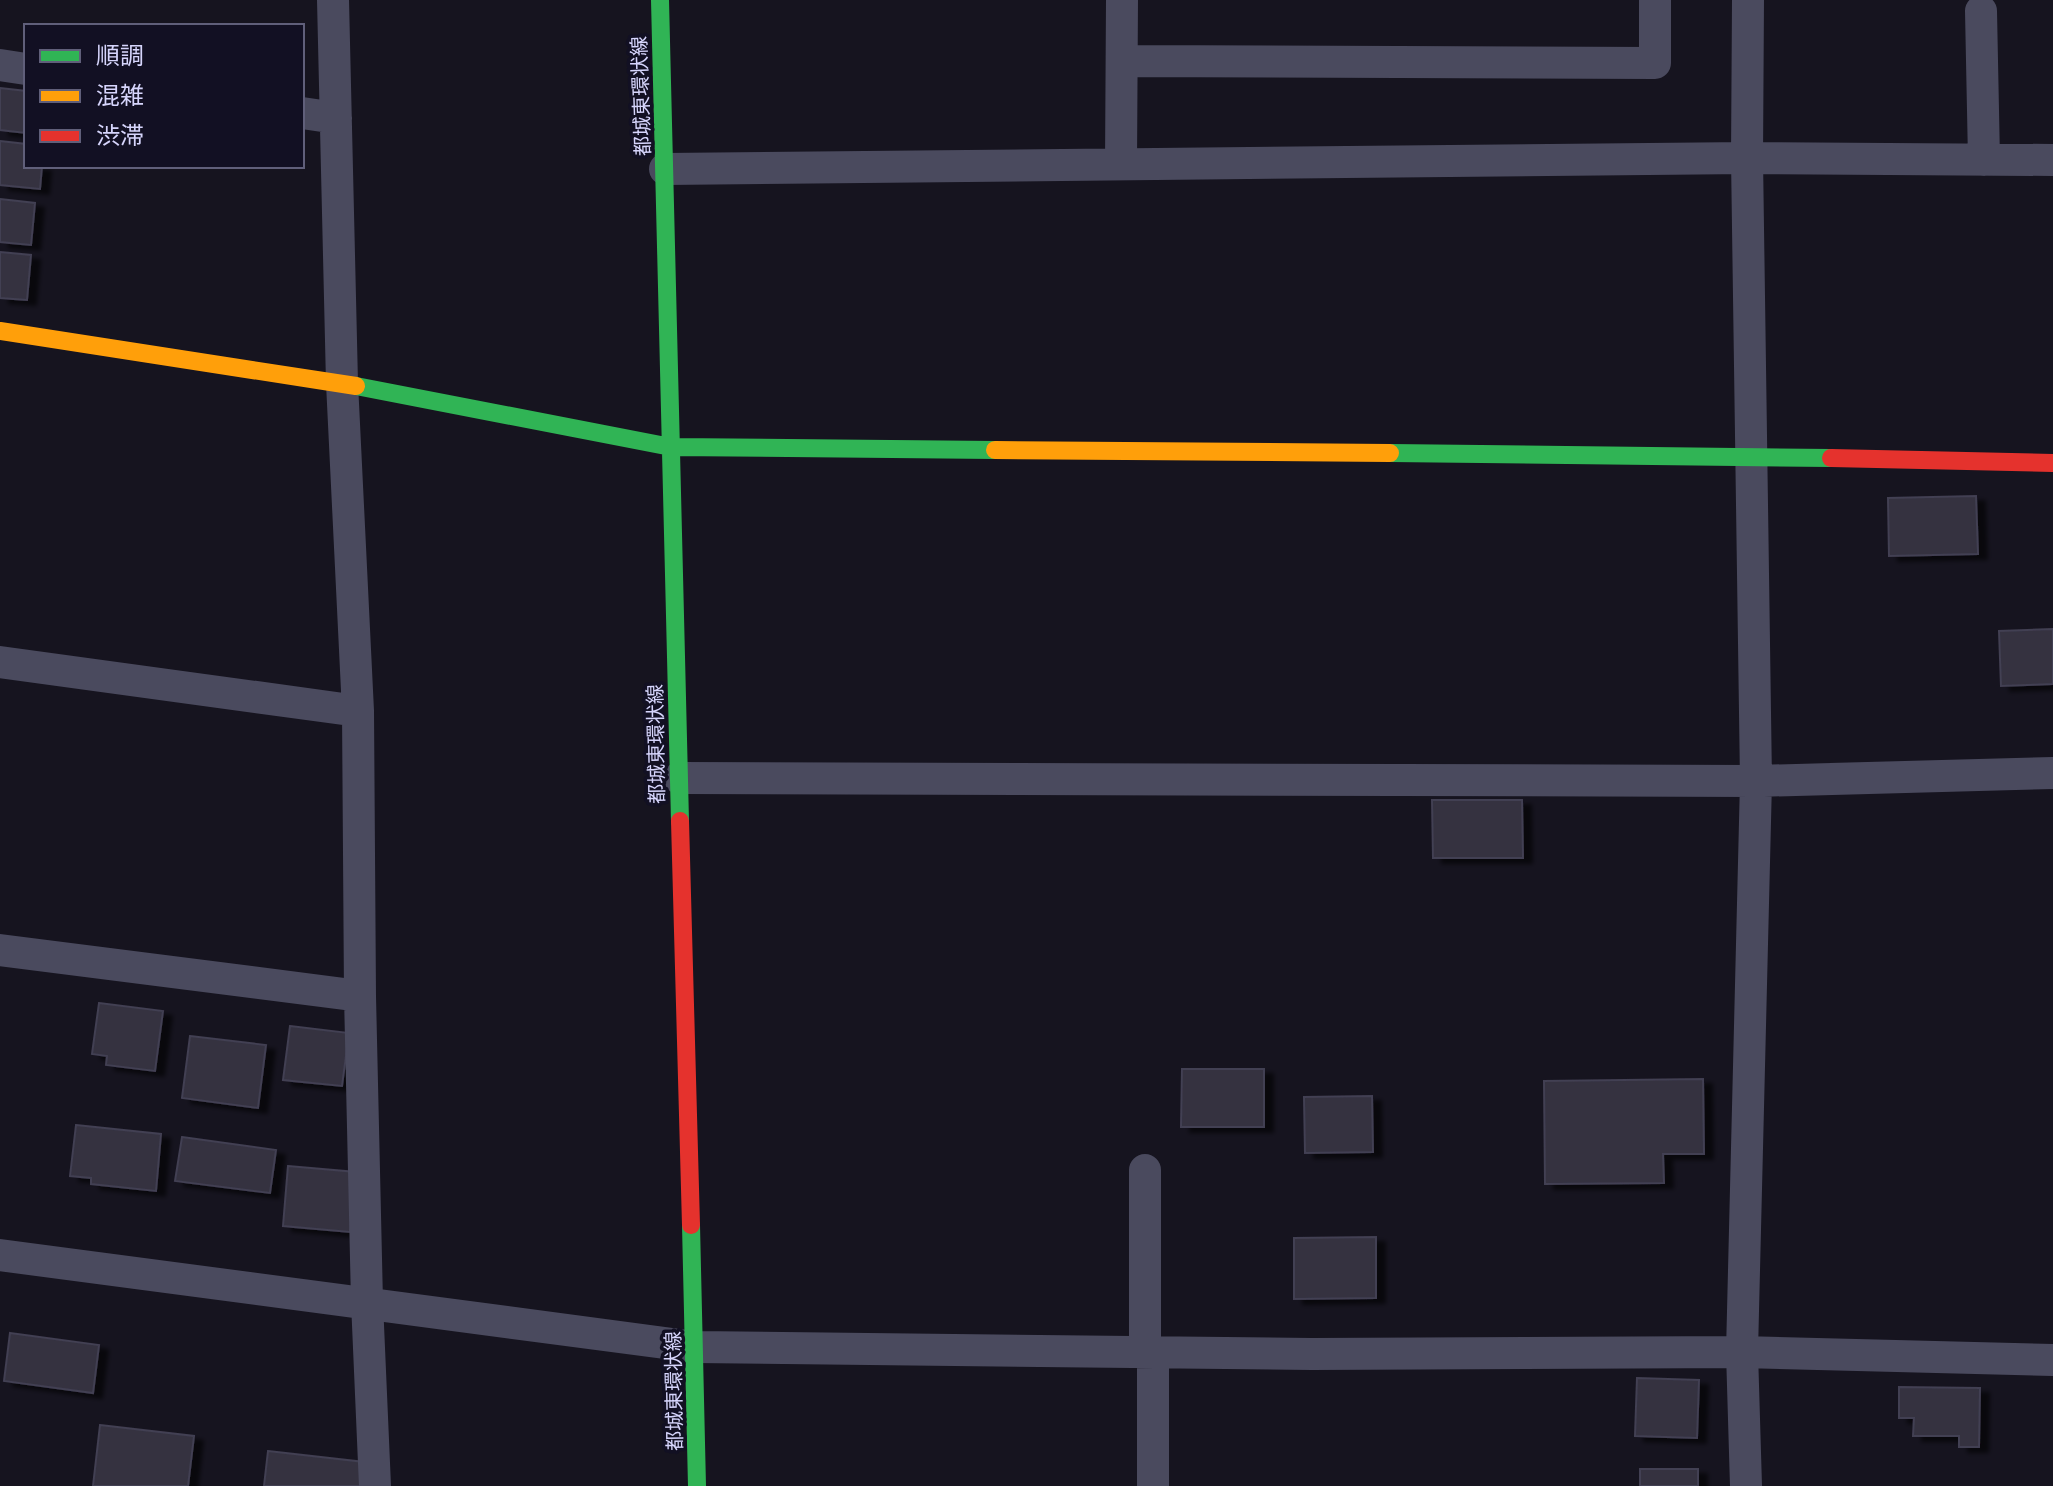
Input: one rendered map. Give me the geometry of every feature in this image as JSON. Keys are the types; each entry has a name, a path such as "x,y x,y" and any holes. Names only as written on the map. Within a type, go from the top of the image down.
{"street":[{"path":"333,0 342,383 358,711 360,996 375,1486"},
{"name":"都城東環状線","path":"660,0 697,1486"},
{"path":"1121,164 1122,0"},
{"path":"1122,61 1655,63 1655,0"},
{"path":"1746,1486 1742,1352 1756,781 1747,158 1748,0"},
{"path":"1981,11 1984,160"},
{"path":"0,65 24,69"},
{"path":"304,113 336,118"},
{"path":"665,169 1747,158 2053,160"},
{"path":"0,331 342,383 671,447 1751,456 2053,463"},
{"path":"0,662 358,711"},
{"path":"679,778 1756,781 2053,773"},
{"path":"0,950 360,996"},
{"path":"1145,1170 1153,1486"},
{"path":"0,1255 695,1347 1149,1352 1742,1352 2053,1360"}],"building":[{"path":"0,88 24,91 24,133 0,130"},
{"path":"0,141 24,144 24,168 42,168 40,189 0,185"},
{"path":"0,199 35,203 31,245 0,242"},
{"path":"0,252 31,255 27,300 0,298"},
{"path":"1976,496 1978,554 1889,556 1888,498"},
{"path":"2053,629 2053,684 2001,686 1999,631"},
{"path":"1432,800 1522,800 1523,858 1433,858"},
{"path":"99,1003 163,1011 155,1071 106,1065 107,1056 92,1054"},
{"path":"290,1026 349,1033 342,1086 283,1080"},
{"path":"190,1036 266,1045 258,1108 182,1098"},
{"path":"1182,1069 1264,1069 1264,1127 1181,1127"},
{"path":"1703,1079 1704,1154 1663,1154 1664,1183 1545,1184 1544,1081"},
{"path":"1372,1096 1373,1152 1305,1153 1304,1097"},
{"path":"76,1125 161,1134 156,1191 91,1184 91,1178 70,1176"},
{"path":"182,1137 276,1150 270,1193 175,1181"},
{"path":"288,1166 356,1172 350,1232 283,1226"},
{"path":"1376,1237 1376,1298 1294,1299 1294,1238"},
{"path":"10,1333 99,1345 93,1393 4,1381"},
{"path":"1637,1378 1699,1380 1697,1438 1635,1436"},
{"path":"1899,1387 1980,1388 1979,1447 1959,1447 1959,1436 1913,1436 1914,1418 1899,1418"},
{"path":"100,1425 194,1436 188,1486 93,1486"},
{"path":"268,1451 364,1462 361,1486 264,1486"},
{"path":"1640,1469 1698,1469 1698,1486 1640,1486"}],"traffic: fast":[{"path":"660,0 680,821"},
{"path":"356,386 671,447 995,450"},
{"path":"1390,453 1831,458"},
{"path":"691,1225 697,1486"}],"traffic: slow":[{"path":"0,331 356,386"},
{"path":"995,450 1390,453"}],"traffic: jam":[{"path":"1831,458 2053,463"},
{"path":"680,821 691,1225"}]}
